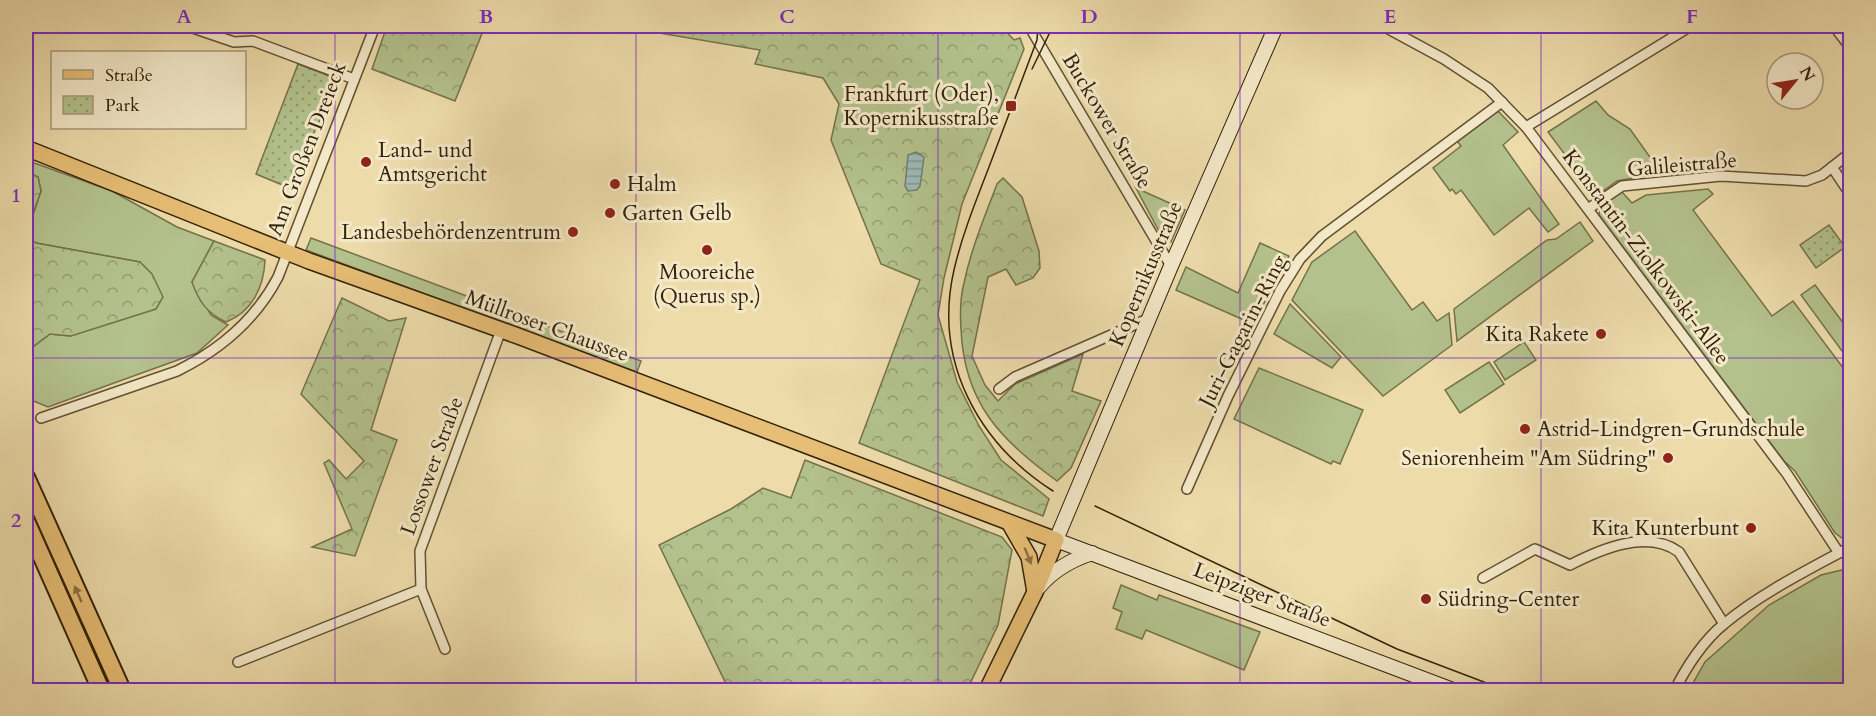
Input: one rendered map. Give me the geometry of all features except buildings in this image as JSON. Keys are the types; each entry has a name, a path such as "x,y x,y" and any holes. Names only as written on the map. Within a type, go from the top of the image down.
{"highway":[{"path":"26,477 122,690"},
{"path":"26,521 101,690"}],"main road":[{"name":"Kopernikusstraße","path":"1056,540 1171,266 1276,26"},
{"name":"Müllroser Chaussee","path":"26,148 287,253 501,330 1056,540"},
{"path":"1010,524 1029,557 1035,592"},
{"name":"Leipziger Straße","path":"1056,540 1453,690"},
{"path":"987,690 1035,592 1056,540"},
{"path":"1035,592 1048,576 1076,559 1092,553"}],"street":[{"path":"187,26 234,42 253,41 354,79"},
{"name":"Am Großen Dreieck","path":"42,418 177,371 213,351 242,326 268,296 287,253 375,26"},
{"name":"Buckower Straße","path":"1029,26 1171,266"},
{"name":"Konstantin-Ziolkowski-Allee","path":"1383,26 1444,59 1488,88 1526,127 1787,474 1839,554"},
{"path":"1526,127 1691,26"},
{"path":"1850,26 1837,29 1851,47"},
{"name":"Juri-Gagarin-Ring","path":"1186,489 1254,341 1300,259 1322,236 1502,102"},
{"name":"Galileistraße","path":"1588,209 1622,186 1721,176 1806,181 1847,156"},
{"path":"1832,167 1851,194"},
{"path":"999,388 1015,377 1150,318"},
{"name":"Lossower Straße","path":"445,649 421,589 422,544 501,330"},
{"path":"1483,578 1535,549 1570,565 1613,547 1656,542 1669,545 1679,552 1724,624"},
{"path":"1675,690 1685,671 1724,624 1851,547"},
{"path":"238,662 421,589"}],"green space":[{"path":"387,26 485,26 455,101 372,69"},
{"path":"618,26 1001,26 1014,40 1020,38 1024,49 962,204 944,278 938,315 957,382 979,426 1001,460 1049,499 1043,516 859,443 920,280 881,264 831,140 839,104 823,78 755,64 760,50"},
{"path":"298,64 340,80 334,97 317,125 292,189 256,174"},
{"path":"1596,101 1608,115 1630,129 1657,167 1643,169 1644,176 1617,181 1596,196 1548,132"},
{"path":"1495,112 1499,112 1518,132 1503,145 1559,224 1548,232 1529,208 1494,235 1461,190 1456,194 1452,189 1450,191 1433,168 1461,146 1457,141"},
{"path":"26,160 112,191 177,227 214,241 192,282 211,315 228,325 197,353 48,407 26,398 26,352 50,334 71,336 140,262 36,243 26,236 41,191 38,177 26,172"},
{"path":"26,172 38,177 41,191 26,234"},
{"path":"1003,178 1022,197 1039,251 1040,268 1033,278 1016,285 1006,269 988,277 972,356 985,385 998,401 1015,384 1083,354 1072,391 1101,401 1071,468 1057,481 1018,450 989,417 969,378 964,355 960,318 963,289 979,233 997,184"},
{"path":"1136,188 1185,210 1171,242 1162,237"},
{"path":"1708,189 1713,194 1693,210 1772,316 1793,301 1850,377 1850,538 1842,538 1835,533 1795,471 1784,461 1599,215 1601,207 1607,200 1622,192 1632,203 1646,195"},
{"path":"1580,222 1593,241 1457,341 1454,309 1547,240 1556,239"},
{"path":"1829,225 1845,247 1816,268 1800,245"},
{"path":"1355,231 1412,310 1423,302 1437,321 1449,313 1452,345 1383,396 1292,300 1312,262"},
{"path":"26,236 36,243 140,262 152,274 163,297 156,309 71,336 50,334 26,352"},
{"path":"311,238 641,361 637,372 306,250"},
{"path":"214,241 265,260 259,289 250,305 235,318 226,322 204,306 192,282"},
{"path":"1260,243 1289,256 1253,324 1176,290 1186,267 1238,293"},
{"path":"1815,285 1850,332 1850,362 1801,295"},
{"path":"342,298 389,321 406,318 371,430 397,440 355,556 312,547 352,529 324,463 329,460 346,479 364,461 301,394"},
{"path":"1290,304 1341,357 1332,368 1274,334"},
{"path":"1524,342 1536,360 1505,380 1494,362"},
{"path":"1489,362 1504,384 1460,413 1445,390"},
{"path":"1259,368 1363,410 1340,464 1333,461 1331,464 1234,419"},
{"path":"805,460 1002,537 1012,550 998,625 967,690 729,690 659,545 731,509 763,488 791,498"},
{"path":"1850,568 1850,690 1689,690 1705,662 1769,605 1821,575"},
{"path":"1121,585 1157,600 1159,595 1260,632 1244,670 1146,630 1142,639 1116,629 1122,612 1113,608"}],"water":[{"path":"916,152 924,157 920,186 917,190 908,191 905,186 908,155"}],"tram line":[{"path":"1038,26 1037,40 974,205 957,257 949,304 950,336 956,367 968,397 983,424 1003,449 1026,471 1053,491"},
{"path":"1032,69 1053,26"},
{"path":"1095,506 1397,649 1505,690"}],"place":[{"name":"Frankfurt (Oder), Kopernikusstraße","path":"1011,106"},
{"name":"Land- und Amtsgericht","path":"366,162"},
{"name":"Halm","path":"615,184"},
{"name":"Garten Gelb","path":"610,213"},
{"name":"Landesbehördenzentrum","path":"573,232"},
{"name":"Mooreiche (Querus sp.)","path":"707,250"},
{"name":"Kita Rakete","path":"1601,334"},
{"name":"Astrid-Lindgren-Grundschule","path":"1525,429"},
{"name":"Seniorenheim \"Am Südring\"","path":"1668,458"},
{"name":"Kita Kunterbunt","path":"1751,528"},
{"name":"Südring-Center","path":"1426,599"}]}
